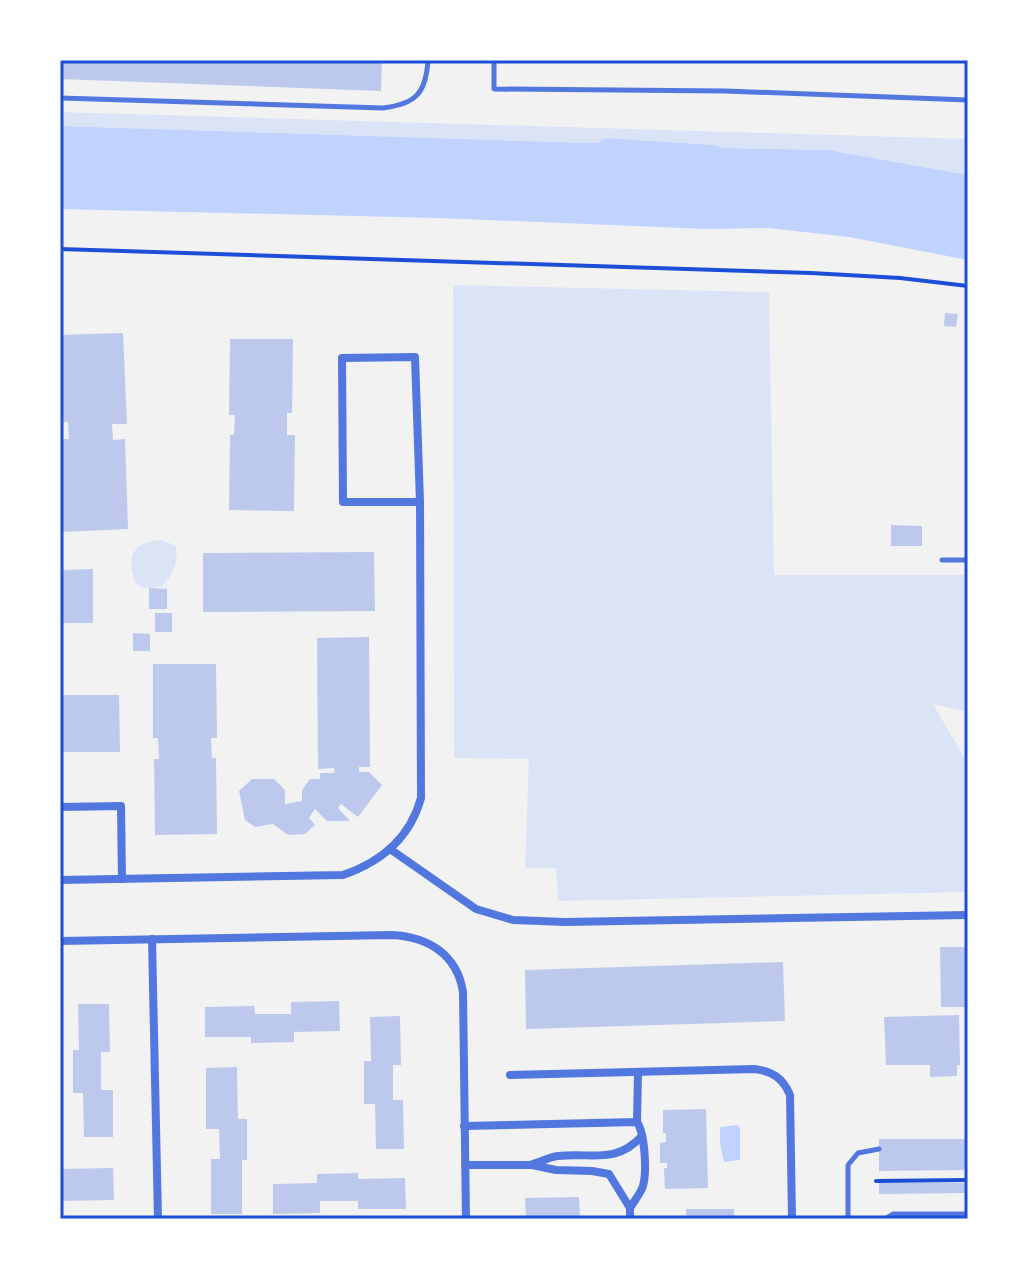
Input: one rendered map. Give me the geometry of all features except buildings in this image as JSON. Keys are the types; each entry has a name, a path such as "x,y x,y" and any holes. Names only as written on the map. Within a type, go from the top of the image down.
{"street":[{"path":"60,880 343,875 370,864 409,830 421,798 420,502 415,357 342,358 343,502 420,502"},
{"path":"60,807 121,806 122,879"},
{"path":"390,849 476,909 513,920 674,921 968,915"},
{"path":"60,941 406,936 427,942 446,955 458,972 463,992 466,1219"},
{"path":"152,939 158,1219"},
{"path":"510,1075 754,1069 780,1078 788,1089 791,1101 792,1219"},
{"path":"630,1219 630,1208 643,1186 642,1136 637,1122 638,1072"},
{"path":"464,1126 637,1122"},
{"path":"532,1165 556,1156 603,1156 621,1152 642,1136"},
{"path":"465,1165 532,1165 609,1174 630,1208"}],"lane":[{"path":"60,98 383,108 407,104 417,96 425,84 428,60"},
{"path":"494,60 494,89 725,91 968,100"},
{"path":"942,560 968,560"},
{"path":"848,1219 848,1165 858,1153 879,1149"},
{"path":"885,1219 893,1214 968,1214"}],"path":[{"path":"60,249 811,273 968,286"},
{"path":"876,1181 968,1180"}],"shaded area":[{"path":"60,112 968,139 968,175 828,150 723,148 606,138 597,143 588,143 60,126"},
{"path":"453,285 769,292 774,575 968,575 968,712 933,704 964,757 968,774 968,892 558,901 556,868 525,868 529,759 454,758"},
{"path":"162,540 176,546 174,568 161,587 143,588 135,582 132,557 138,547"}],"water":[{"path":"60,126 588,143 597,143 606,138 723,148 828,150 968,175 968,260 849,237 768,228 708,229 439,218 60,209"},
{"path":"737,1125 740,1128 740,1160 724,1162 720,1127"}]}
